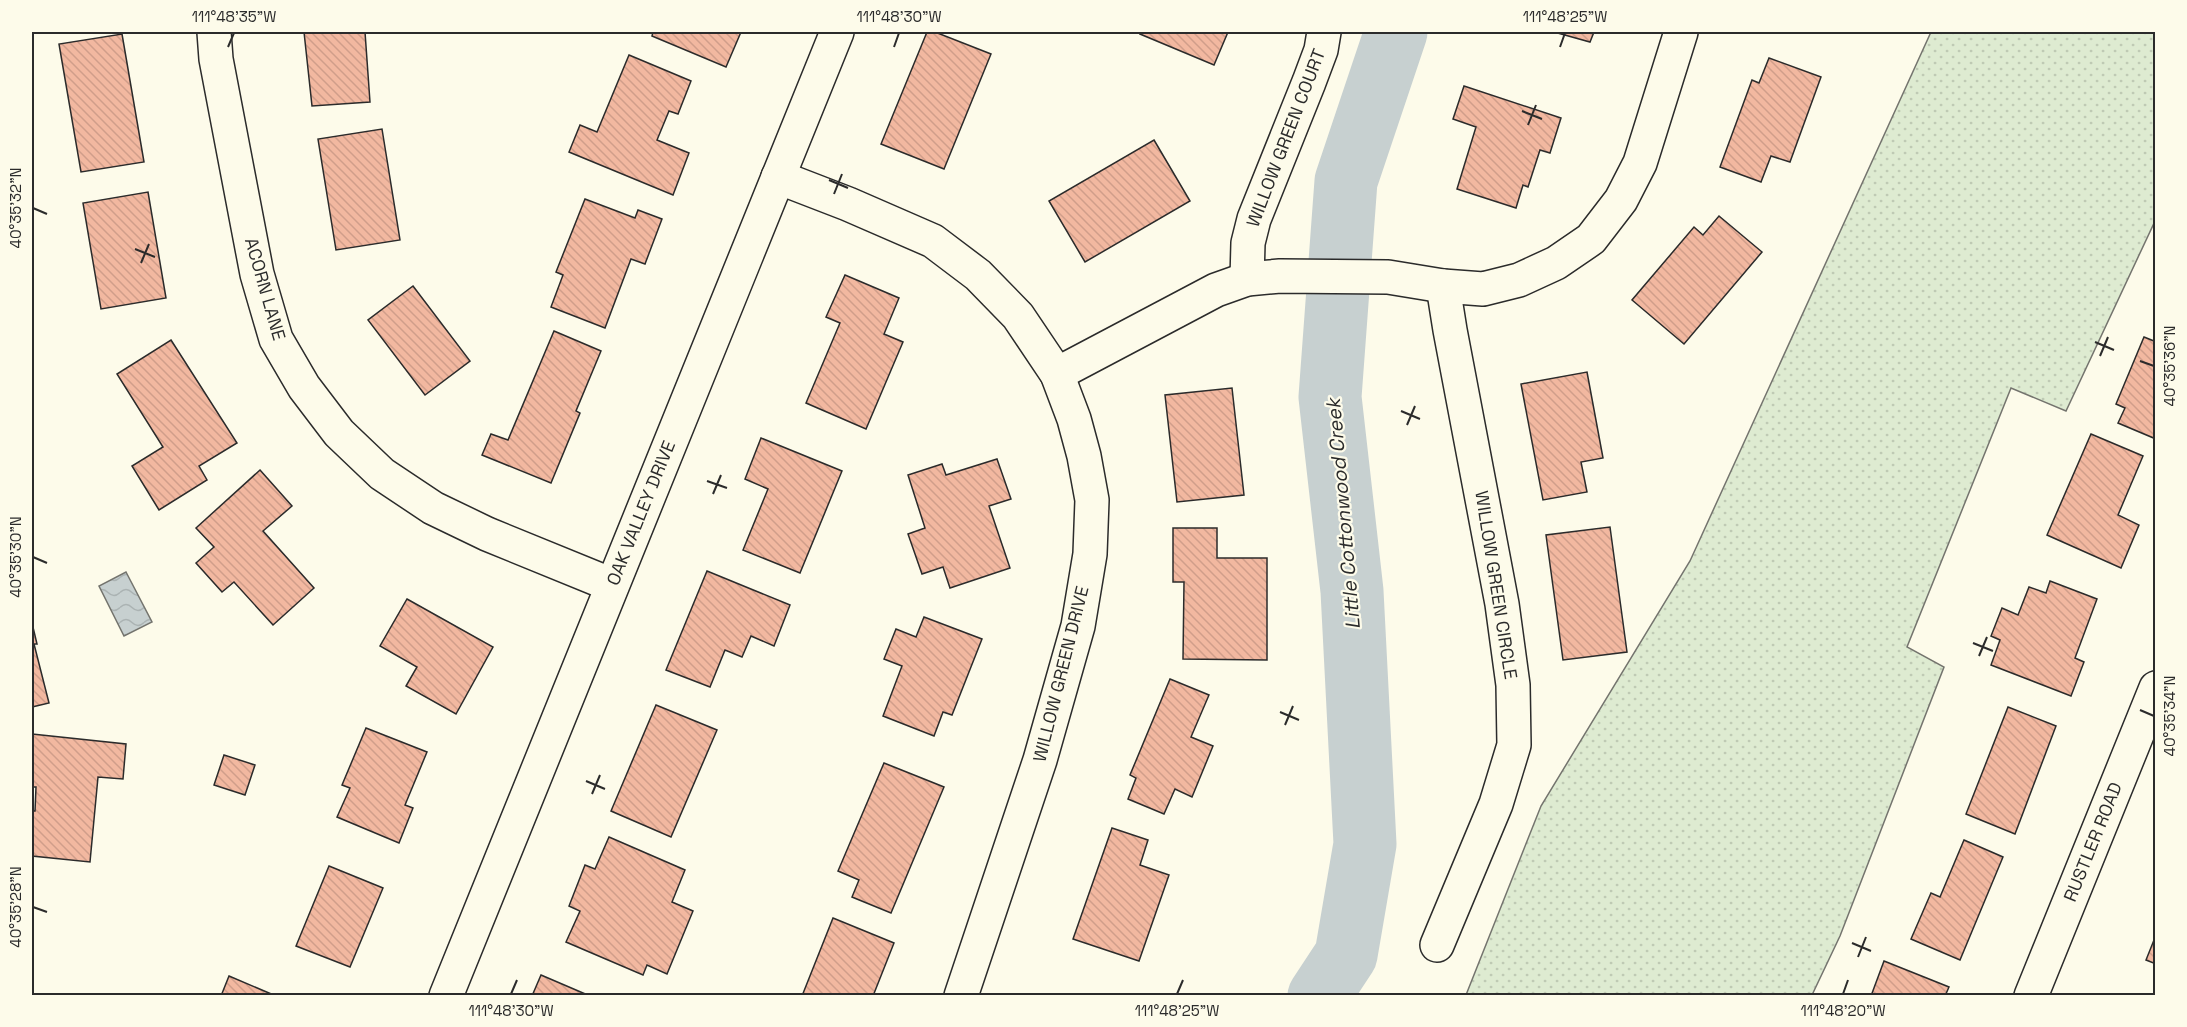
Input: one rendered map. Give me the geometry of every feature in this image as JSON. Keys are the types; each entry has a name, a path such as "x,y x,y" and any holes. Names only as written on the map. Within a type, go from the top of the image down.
{"street":[{"name":"ACORN LANE","path":"214,32 216,59 257,274 276,339 304,387 339,433 382,474 433,508 486,534 612,585"},
{"name":"OAK VALLEY DRIVE","path":"446,996 837,32"},
{"name":"WILLOW GREEN COURT","path":"1247,279 1248,243 1254,219 1321,50 1324,32"},
{"path":"1057,374 1216,290 1247,279 1280,276 1388,276 1443,286 1483,289 1519,280 1556,262 1591,238 1621,200 1640,163 1681,32"},
{"name":"WILLOW GREEN DRIVE","path":"778,177 933,241 978,274 1018,316 1057,374 1084,456 1092,500 1090,554 1078,626 1040,760 962,996"},
{"name":"WILLOW GREEN CIRCLE","path":"1437,945 1496,804 1514,745 1513,685 1502,604 1443,286"},
{"name":"RUSTLER ROAD","path":"2031,996 2156,688"}],"green space":[{"path":"1931,32 2155,32 2155,221 2066,411 2011,388 1907,647 1944,667 1840,936 1812,995 1466,995 1541,806 1690,561"}],"water":[{"path":"126,572 152,622 124,636 99,586"}],"building":[{"path":"304,32 365,32 370,102 312,106"},
{"path":"653,32 741,32 726,67 652,36"},
{"path":"927,32 935,32 991,54 944,169 881,144"},
{"path":"1141,32 1228,32 1214,65 1140,34"},
{"path":"1554,32 1594,32 1590,42"},
{"path":"122,34 144,162 81,172 59,44"},
{"path":"629,55 691,81 678,114 669,111 657,140 689,153 673,195 569,152 580,125 597,132"},
{"path":"1769,58 1821,77 1790,162 1771,156 1761,182 1720,167 1752,80 1759,83"},
{"path":"1464,86 1561,118 1550,153 1540,150 1528,187 1523,185 1516,208 1457,189 1476,127 1453,119"},
{"path":"382,129 400,240 336,250 318,139"},
{"path":"1154,140 1190,201 1085,262 1049,201"},
{"path":"148,192 166,298 101,309 83,203"},
{"path":"585,199 635,218 638,210 662,219 645,264 631,259 605,328 551,307 563,275 556,272"},
{"path":"1719,216 1762,252 1684,344 1632,300 1694,227 1703,235"},
{"path":"845,275 899,298 884,334 903,342 866,429 806,403 840,323 826,317"},
{"path":"413,286 470,361 425,395 368,320"},
{"path":"554,331 601,351 576,411 580,413 551,483 482,455 491,434 508,440"},
{"path":"2144,337 2154,341 2156,338 2156,439 2118,423 2125,408 2116,404"},
{"path":"171,340 237,443 199,466 207,480 159,510 132,466 163,447 117,374"},
{"path":"1587,372 1603,458 1581,462 1587,492 1543,500 1521,384"},
{"path":"1232,388 1244,495 1177,502 1165,395"},
{"path":"2091,434 2143,456 2118,515 2139,525 2121,568 2047,535"},
{"path":"761,438 842,471 800,573 743,550 768,489 745,479"},
{"path":"997,459 1011,499 989,506 1010,568 950,588 943,567 922,574 908,534 925,528 908,475 942,464 946,475"},
{"path":"260,470 292,506 263,531 314,588 273,625 234,582 222,592 196,563 214,547 196,528"},
{"path":"1610,527 1627,652 1563,660 1546,535"},
{"path":"1173,528 1217,528 1217,558 1267,558 1267,660 1183,659 1184,582 1173,582"},
{"path":"707,571 790,605 774,646 751,636 742,657 725,650 710,687 666,670"},
{"path":"2050,581 2097,599 2075,658 2084,662 2071,696 1991,665 2000,640 1991,636 2002,608 2018,615 2029,587 2046,593"},
{"path":"407,599 493,647 456,714 406,686 417,667 380,646"},
{"path":"924,617 982,639 952,715 943,712 934,736 883,716 902,666 884,659 896,629 916,637"},
{"path":"32,623 37,644 34,644 49,703 32,707"},
{"path":"1170,679 1209,695 1191,737 1213,746 1192,797 1175,789 1164,814 1128,799 1136,778 1130,775"},
{"path":"656,705 717,730 671,837 611,811"},
{"path":"2008,707 2056,726 2015,834 1966,814"},
{"path":"366,728 427,752 405,805 413,808 399,843 337,817 350,788 342,785"},
{"path":"32,734 126,744 123,779 98,777 90,862 32,856 32,811 35,811 36,787 32,787"},
{"path":"224,755 255,765 245,795 214,785"},
{"path":"884,763 944,787 891,913 852,897 859,880 838,871"},
{"path":"1112,828 1148,840 1140,865 1169,875 1139,961 1073,939"},
{"path":"609,837 685,870 672,902 693,911 667,974 647,965 643,975 566,942 580,911 569,906 585,865 595,869"},
{"path":"1964,840 2003,857 1960,960 1911,939 1931,893 1940,897"},
{"path":"329,866 383,888 350,967 296,946"},
{"path":"833,918 894,943 873,996 802,996"},
{"path":"2156,935 2156,964 2146,960"},
{"path":"1884,961 1949,987 1945,996 1871,996"},
{"path":"541,975 590,996 532,996"},
{"path":"229,976 276,996 221,996"}],"waterway":[{"name":"Little Cottonwood Creek","path":"1319,996 1346,955 1365,844 1352,591 1330,397 1346,181 1396,32"}]}
